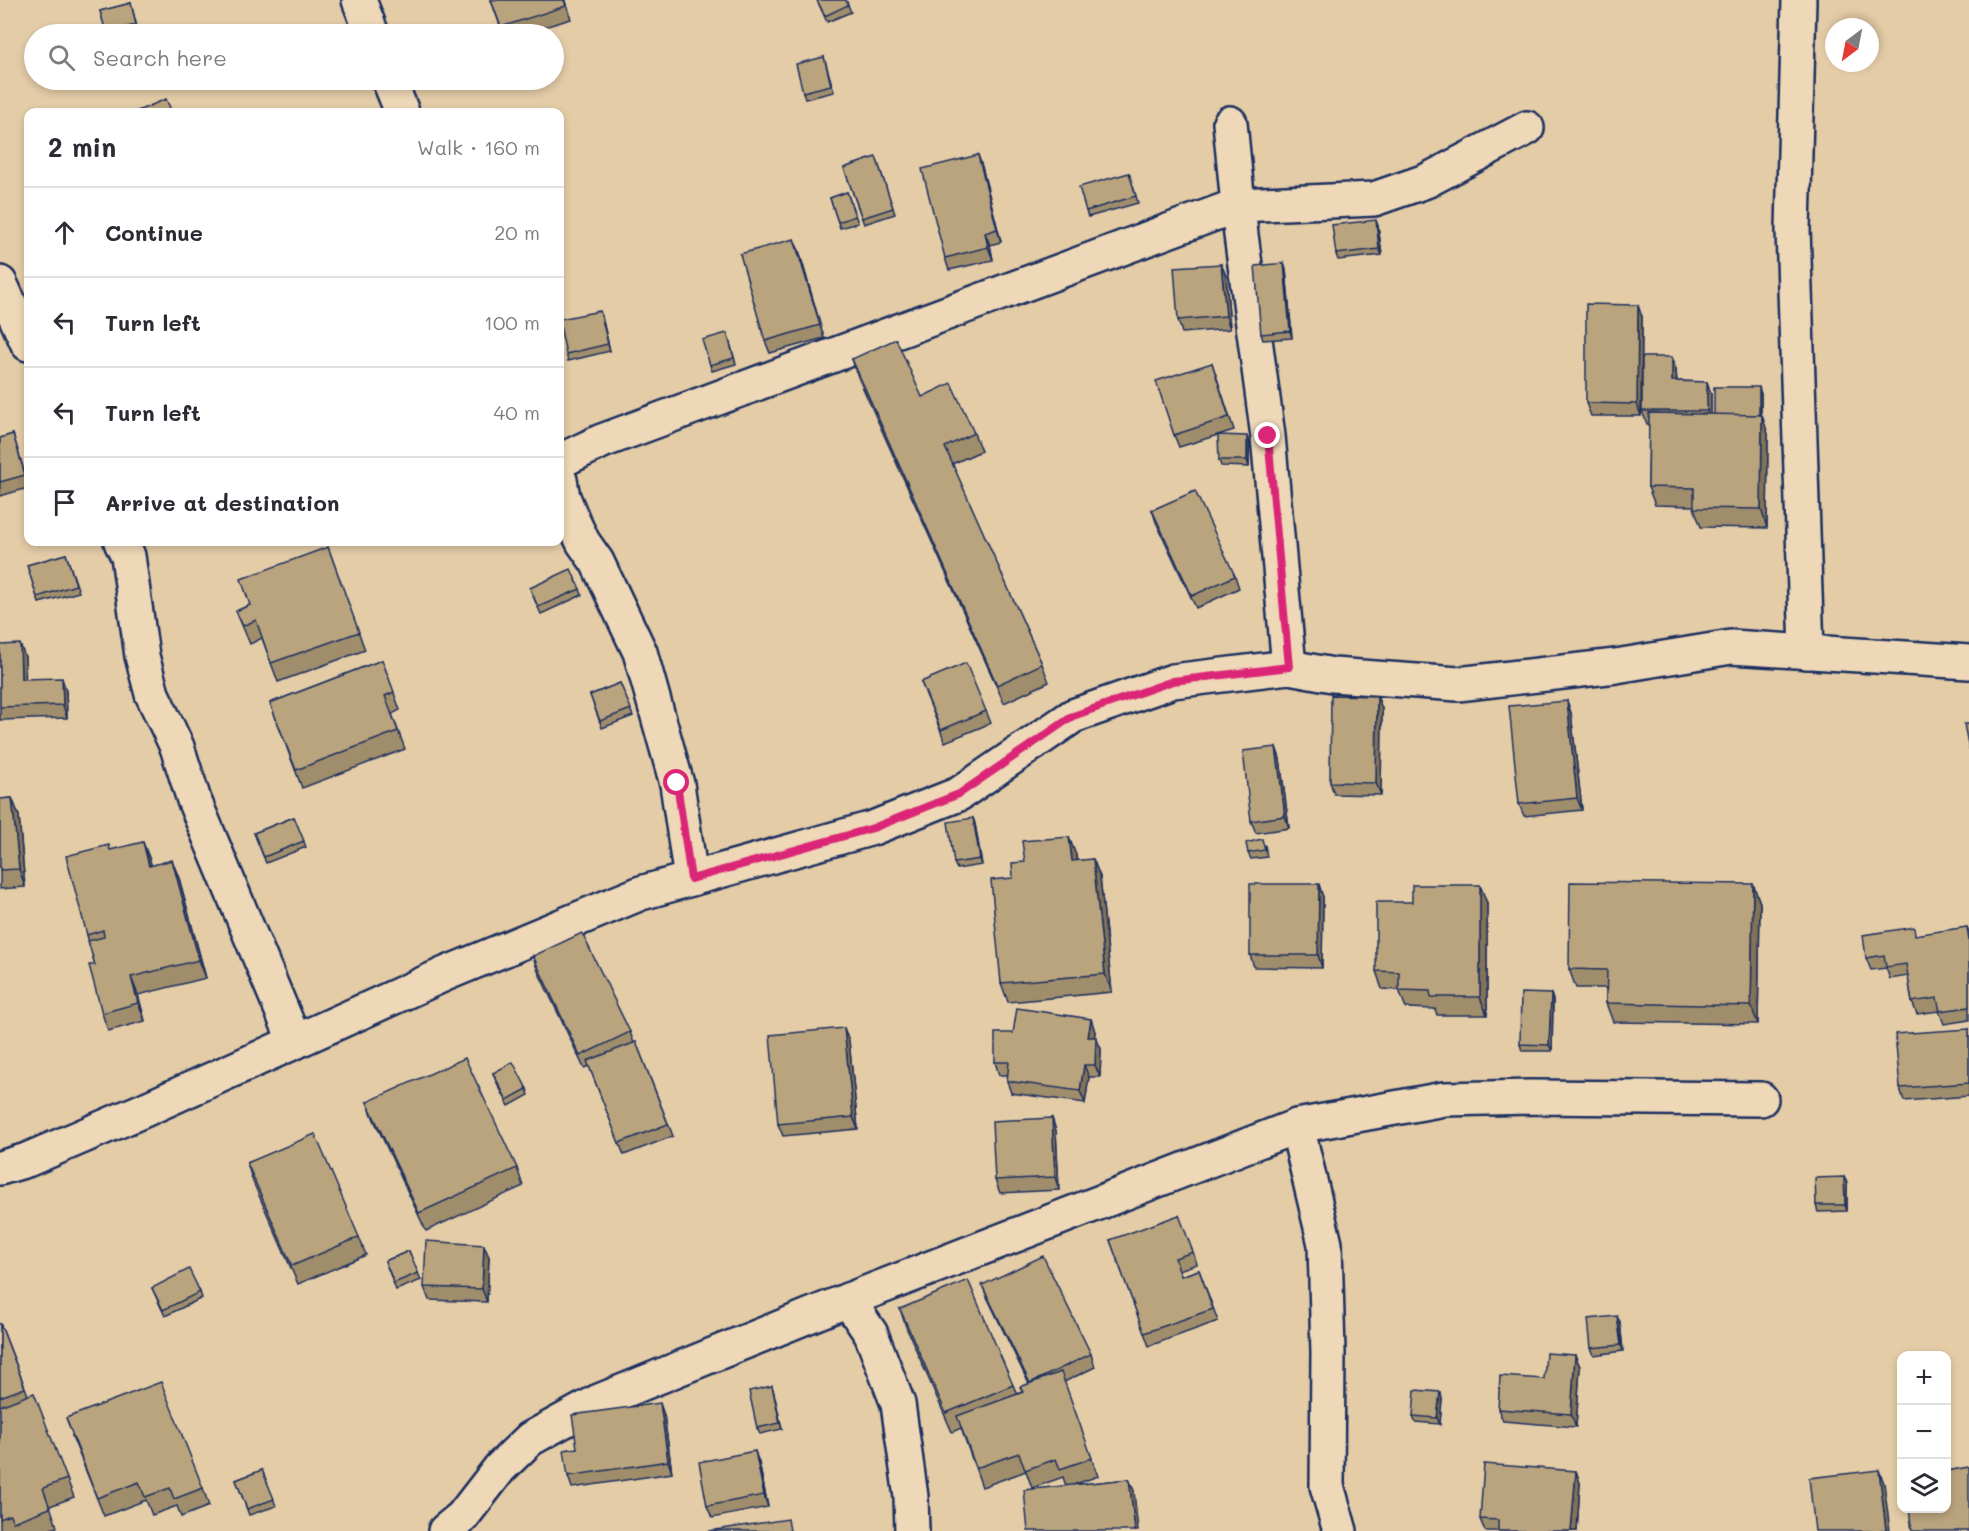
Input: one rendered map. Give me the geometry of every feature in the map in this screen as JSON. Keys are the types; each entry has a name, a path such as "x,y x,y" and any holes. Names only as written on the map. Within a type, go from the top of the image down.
{"street":[{"path":"359,0 368,24"},
{"path":"1799,0 1793,229 1807,652"},
{"path":"393,90 400,108"},
{"path":"1230,123 1238,205 1268,436 1289,667"},
{"path":"564,459 602,441 1238,205 1374,199 1426,181 1527,128"},
{"path":"0,284 24,335"},
{"path":"564,500 573,522 597,562 640,652 677,783 691,879"},
{"path":"123,546 128,556 142,656 152,694 177,747 194,800 294,1042"},
{"path":"0,1168 37,1156 445,974 640,893 873,828 959,794 1073,716 1173,681 1289,667 1333,675 1458,684 1616,666 1731,647 1969,662"},
{"path":"445,1531 462,1517 500,1468 530,1440 599,1401 848,1300 1297,1126 1444,1099 1531,1097 1761,1099"},
{"path":"1297,1126 1325,1244 1328,1353 1327,1486 1340,1531"},
{"path":"848,1300 871,1334 898,1404 911,1497 912,1531"}],"building":[{"path":"491,0 564,0 566,6 510,24 500,24"},
{"path":"817,0 846,0 848,5 825,16"},
{"path":"131,3 136,24 104,24 100,11"},
{"path":"824,57 831,85 803,92 796,64"},
{"path":"166,99 170,108 145,108"},
{"path":"978,155 997,229 985,233 988,247 945,258 922,169"},
{"path":"876,157 893,208 862,218 844,168"},
{"path":"1129,173 1136,196 1086,211 1079,187"},
{"path":"847,192 855,216 838,222 830,198"},
{"path":"1376,220 1379,249 1336,254 1332,225"},
{"path":"794,239 820,325 765,341 740,254"},
{"path":"1284,263 1290,331 1261,334 1255,266"},
{"path":"1221,264 1226,316 1178,320 1174,267"},
{"path":"1586,304 1638,305 1637,404 1586,403"},
{"path":"600,311 608,344 566,354 564,318"},
{"path":"727,333 734,358 710,365 702,340"},
{"path":"896,339 922,397 951,383 974,433 945,447 1042,664 997,685 852,359"},
{"path":"1642,357 1672,357 1672,381 1707,382 1707,411 1642,411"},
{"path":"1212,363 1229,417 1174,435 1156,381"},
{"path":"1714,387 1759,387 1759,415 1714,415"},
{"path":"1649,413 1762,415 1761,509 1694,508 1694,488 1648,487"},
{"path":"13,434 24,475 0,482 0,438"},
{"path":"1218,435 1247,436 1247,460 1219,460"},
{"path":"1195,491 1235,576 1192,596 1152,510"},
{"path":"328,547 359,632 271,663 256,620 243,626 236,611 250,605 241,579"},
{"path":"66,554 76,585 37,597 27,565"},
{"path":"571,569 580,589 538,607 530,588"},
{"path":"20,644 21,679 62,678 63,705 0,707 0,645"},
{"path":"382,660 394,692 385,696 398,731 296,770 270,703"},
{"path":"966,663 986,711 941,730 921,682"},
{"path":"620,683 631,709 600,721 590,695"},
{"path":"1331,695 1377,696 1376,783 1330,782"},
{"path":"1567,701 1577,798 1519,804 1509,706"},
{"path":"1964,724 1969,724 1969,749"},
{"path":"1276,747 1285,816 1251,821 1243,751"},
{"path":"12,798 19,869 0,870 0,799"},
{"path":"294,817 304,841 264,857 254,833"},
{"path":"973,818 980,859 954,863 948,822"},
{"path":"1069,837 1072,861 1093,859 1105,974 1001,983 991,880 1013,878 1012,863 1025,862 1022,841"},
{"path":"1262,839 1265,850 1248,853 1246,843"},
{"path":"143,842 149,866 172,860 199,960 131,977 138,1003 102,1013 89,965 95,965 88,941 104,937 103,930 87,935 66,856 109,845 110,850"},
{"path":"1570,882 1753,884 1751,1006 1606,1003 1607,970 1569,969"},
{"path":"1250,884 1319,884 1318,955 1250,955"},
{"path":"1412,885 1480,885 1480,997 1431,997 1430,991 1399,990 1399,972 1376,971 1376,902 1412,902"},
{"path":"1914,927 1915,935 1967,927 1969,1007 1940,1011 1937,998 1912,1002 1906,964 1886,967 1884,955 1866,958 1863,935"},
{"path":"582,933 630,1032 580,1056 533,956"},
{"path":"1521,993 1551,994 1549,1045 1520,1044"},
{"path":"1017,1008 1091,1019 1088,1037 1096,1037 1095,1065 1084,1065 1080,1091 1007,1081 1009,1062 995,1062 995,1033 1013,1033"},
{"path":"844,1028 853,1117 778,1124 770,1035"},
{"path":"1969,1029 1969,1083 1900,1088 1895,1034"},
{"path":"636,1042 668,1124 619,1143 587,1061"},
{"path":"465,1058 517,1168 419,1213 367,1102"},
{"path":"513,1062 527,1089 507,1100 493,1073"},
{"path":"1052,1118 1055,1177 995,1180 992,1121"},
{"path":"315,1134 359,1237 292,1266 247,1163"},
{"path":"1844,1177 1845,1205 1816,1205 1815,1178"},
{"path":"1179,1215 1193,1252 1175,1258 1181,1276 1199,1270 1213,1309 1144,1333 1110,1240"},
{"path":"426,1241 484,1245 482,1289 424,1287"},
{"path":"409,1251 418,1273 394,1283 385,1261"},
{"path":"1043,1256 1091,1354 1030,1383 982,1285"},
{"path":"189,1269 200,1292 163,1310 152,1288"},
{"path":"968,1280 1013,1385 946,1413 900,1309"},
{"path":"1617,1316 1621,1345 1591,1348 1588,1319"},
{"path":"0,1323 25,1388 0,1397"},
{"path":"1546,1353 1575,1355 1571,1414 1498,1409 1500,1376 1544,1379"},
{"path":"1061,1372 1092,1458 1060,1469 1056,1459 1025,1470 1019,1453 976,1468 957,1416 1023,1392 1020,1387"},
{"path":"161,1382 203,1488 174,1499 170,1488 145,1497 139,1482 97,1498 66,1418"},
{"path":"772,1386 780,1423 757,1428 749,1391"},
{"path":"1415,1390 1440,1392 1437,1418 1413,1416"},
{"path":"34,1393 67,1479 43,1488 50,1508 13,1522 10,1515 0,1519 0,1406"},
{"path":"660,1403 668,1461 568,1476 564,1450 577,1448 572,1415"},
{"path":"755,1451 764,1495 707,1506 699,1462"},
{"path":"1484,1464 1576,1471 1571,1531 1498,1531 1498,1520 1480,1519"},
{"path":"1969,1467 1969,1531 1912,1531 1910,1513 1951,1513 1951,1470"},
{"path":"262,1470 274,1499 247,1509 236,1480"},
{"path":"1879,1470 1886,1531 1815,1531 1809,1478"},
{"path":"1129,1479 1135,1531 1028,1531 1024,1490"},
{"path":"788,1519 790,1531 709,1531"}],"route":[{"path":"677,783 691,879 873,828 959,794 1073,716 1173,681 1289,667 1268,436"}]}
